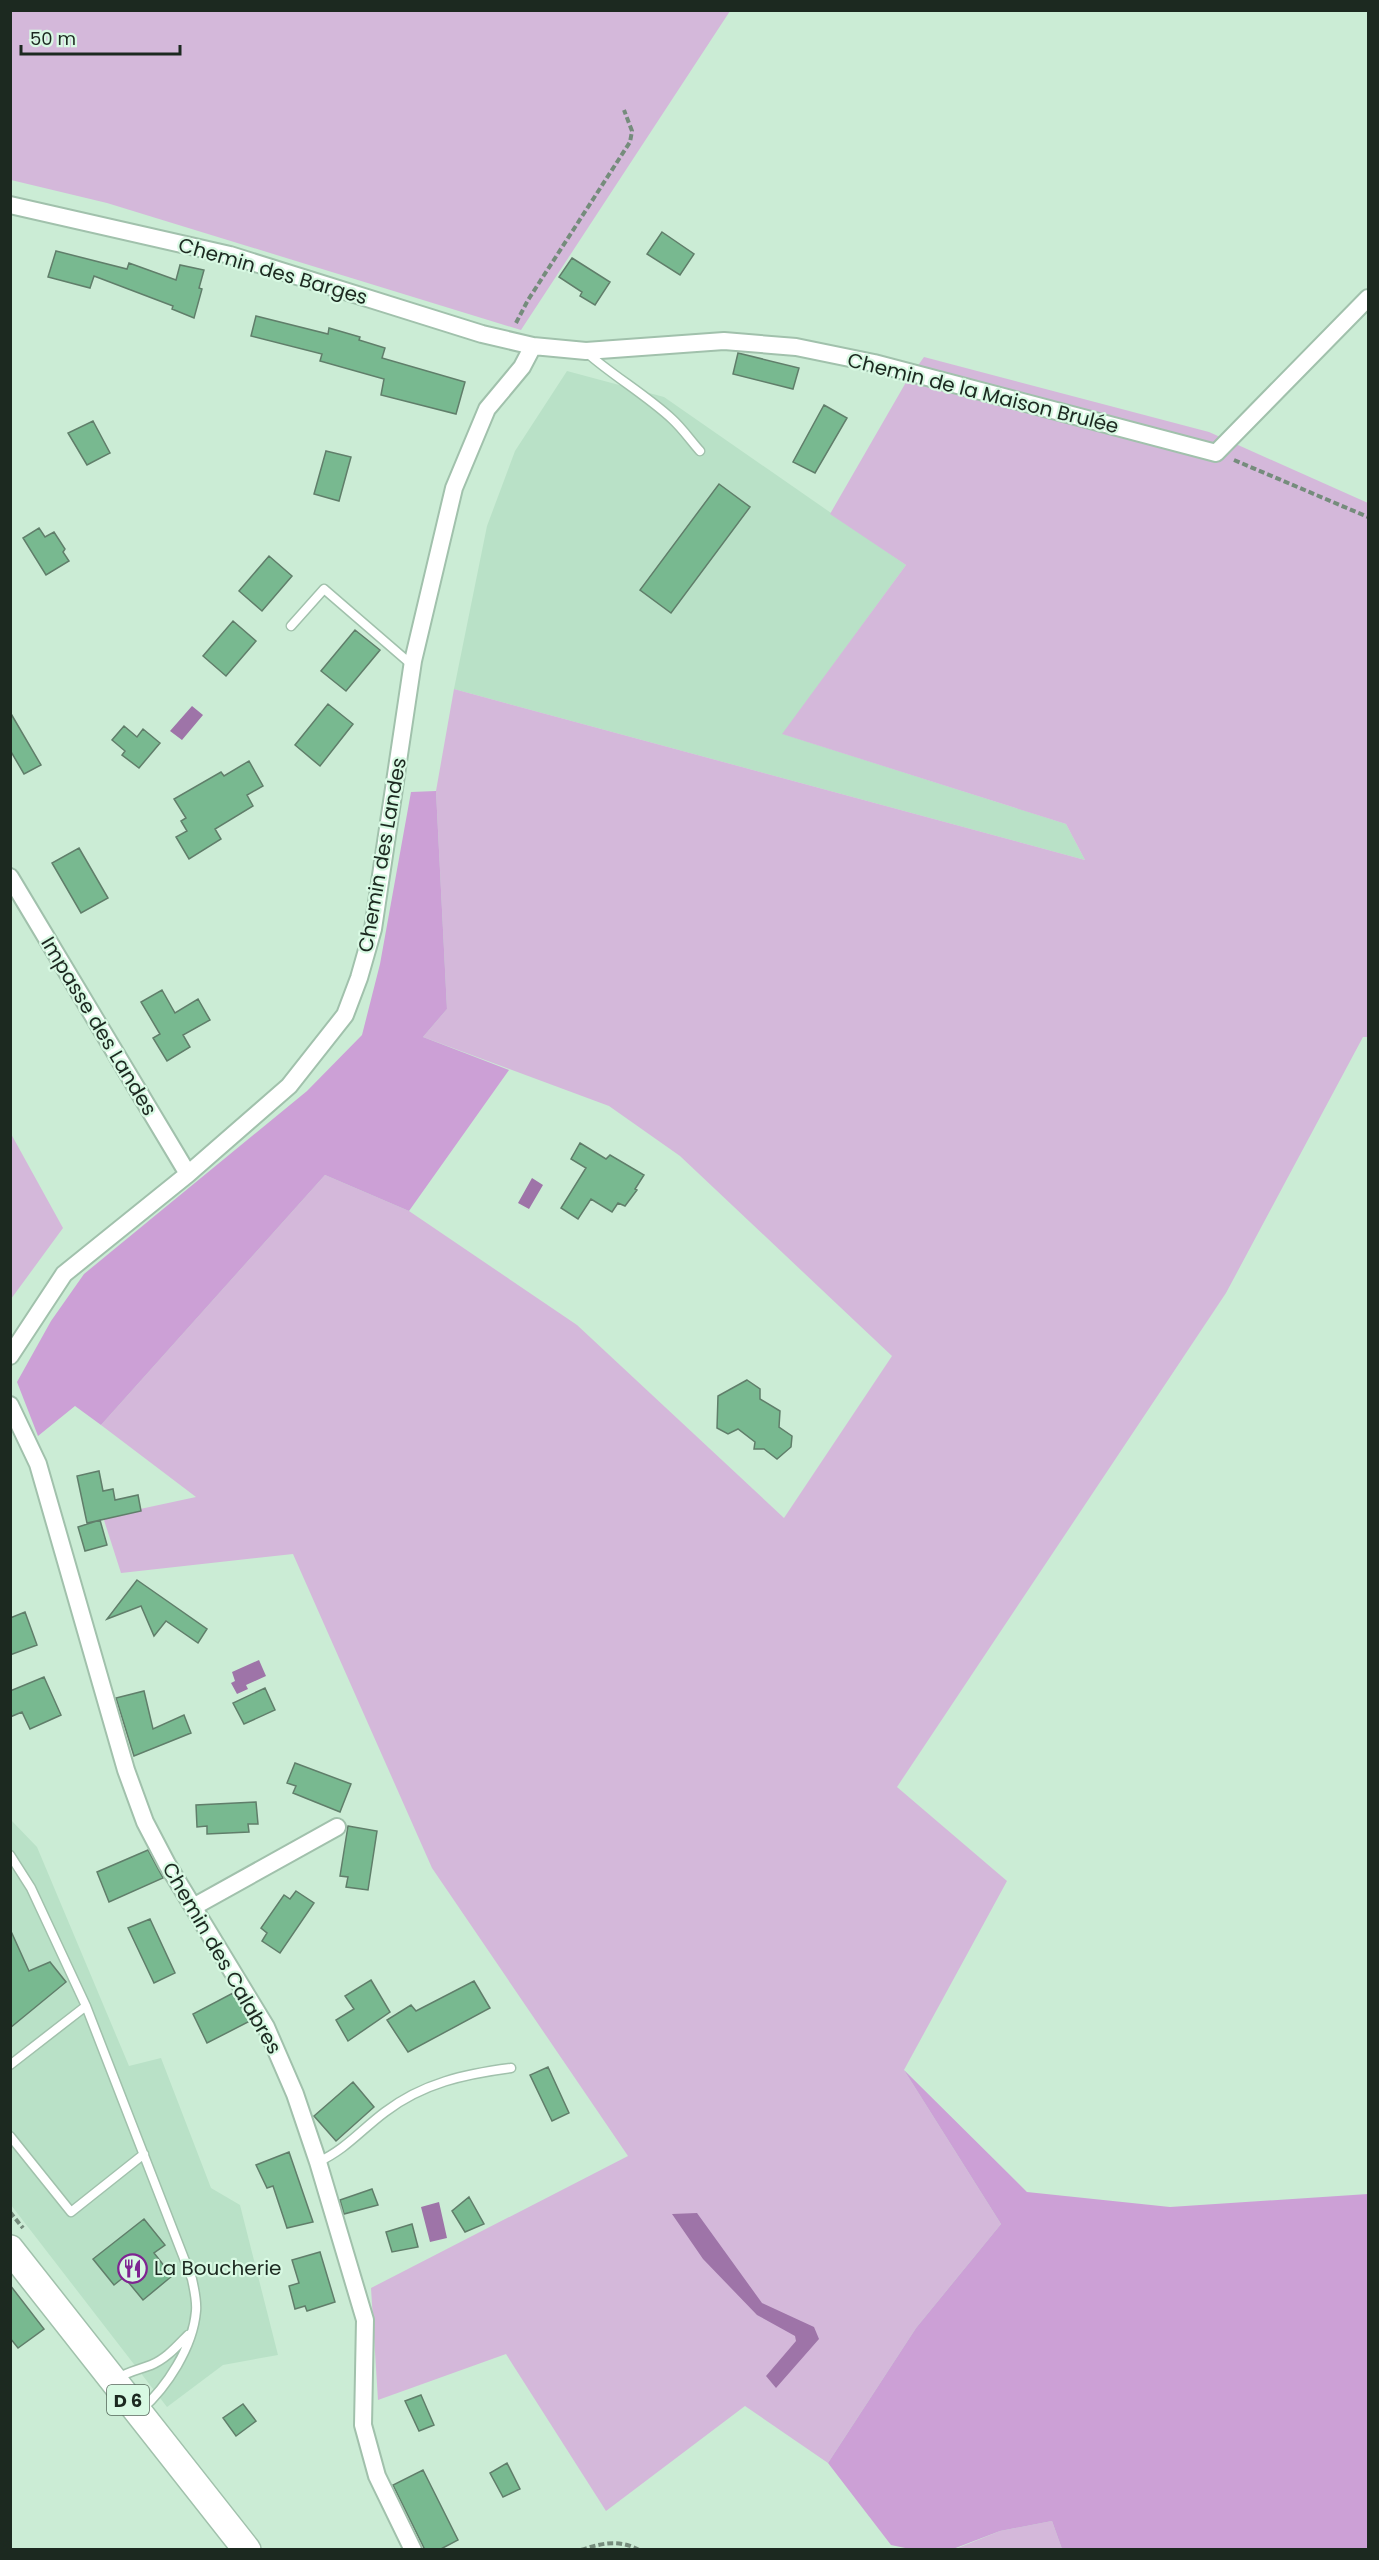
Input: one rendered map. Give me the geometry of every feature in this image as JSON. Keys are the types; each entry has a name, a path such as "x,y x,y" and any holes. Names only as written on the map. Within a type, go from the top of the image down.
{"main road":[{"name":"D 6","path":"10,2248 247,2550"}],"street":[{"name":"Chemin des Barges","path":"10,206 230,255 482,334 533,346"},
{"path":"1216,453 1368,298"},
{"name":"Chemin de la Maison Brulée","path":"533,346 585,351 724,340 796,347 874,363 1216,453"},
{"name":"Chemin des Landes","path":"10,1356 64,1274 188,1174 289,1086 345,1015 359,978 373,929 413,665 454,488 487,410 522,367 533,346"},
{"name":"Impasse des Landes","path":"10,877 188,1174"},
{"name":"Chemin des Calabres","path":"10,1406 38,1464 126,1770 145,1822 167,1864 195,1906 266,2027 286,2070 318,2162 364,2320 363,2425 377,2476 413,2550"},
{"path":"195,1906 337,1827"}],"lane":[{"path":"585,351 610,373 648,398 675,421 700,451"},
{"path":"291,626 324,589 413,665"},
{"path":"10,1855 32,1888 86,2006 192,2278 196,2297 192,2330 180,2359 153,2399 138,2413"},
{"path":"10,2065 86,2006"},
{"path":"318,2162 334,2155 384,2112 407,2096 437,2083 470,2073 511,2068"},
{"path":"10,2136 71,2212 144,2154"},
{"path":"113,2381 131,2370 151,2365 167,2356 192,2330"}],"path":[{"path":"507,340 528,300 630,142 632,131 624,110"},
{"path":"1216,453 1368,517"},
{"path":"581,2550 605,2542 621,2542 639,2550"}],"shaded area":[{"path":"11,10 730,11 521,330 107,203 11,180"},
{"path":"924,357 1209,432 1368,503 1368,1037 1363,1037 1226,1293 897,1787 1007,1881 904,2070 1001,2224 916,2328 828,2463 745,2406 606,2511 506,2354 378,2400 371,2288 628,2156 432,1868 293,1554 121,1573 103,1517 196,1497 101,1425 325,1175 409,1211 577,1325 784,1518 892,1356 680,1156 609,1106 423,1037 447,1009 436,791 454,689 1085,860 1066,824 782,734 906,565 830,514 905,384"},
{"path":"567,371 664,397 906,565 783,734 1066,824 1085,860 454,689 487,526 515,451"},
{"path":"192,706 203,715 182,740 170,731"},
{"path":"436,791 447,1009 423,1037 509,1070 409,1211 325,1175 101,1425 75,1406 38,1436 17,1382 51,1321 84,1274 307,1091 362,1035 380,964 411,792"},
{"path":"10,1132 63,1228 11,1299 10,1299"},
{"path":"532,1178 543,1185 529,1209 518,1203"},
{"path":"259,1660 266,1676 246,1685 248,1689 237,1694 231,1683 235,1681 232,1672"},
{"path":"10,1819 37,1847 129,2066 161,2058 211,2188 240,2205 278,2355 223,2365 167,2407 11,2205"},
{"path":"904,2070 1027,2192 1170,2207 1368,2194 1368,2549 1062,2549 1052,2521 1000,2531 953,2549 910,2549 891,2545 828,2463 916,2328 1001,2224"},
{"path":"439,2202 447,2238 430,2242 421,2207"},
{"path":"697,2213 762,2303 814,2327 819,2339 776,2388 766,2376 796,2341 795,2336 757,2315 703,2259 672,2214"},
{"path":"1052,2521 1062,2549 953,2550 1000,2531"}],"building":[{"path":"662,232 694,254 680,275 647,254"},
{"path":"56,251 127,269 129,263 176,280 180,265 204,270 199,288 202,289 194,318 172,309 173,306 94,276 90,288 48,277"},
{"path":"572,258 610,282 595,305 580,296 582,292 559,277"},
{"path":"256,316 328,334 329,328 360,337 359,340 385,348 382,358 465,382 456,414 381,395 384,379 320,361 322,354 251,336"},
{"path":"738,353 799,368 793,389 733,374"},
{"path":"824,405 847,418 815,473 793,462"},
{"path":"93,421 110,453 87,465 68,433"},
{"path":"326,451 351,457 339,501 314,494"},
{"path":"719,484 750,507 671,613 640,590"},
{"path":"39,528 45,537 54,532 65,549 63,552 69,561 46,575 23,538"},
{"path":"269,556 292,576 262,611 239,591"},
{"path":"233,621 256,641 226,676 203,656"},
{"path":"355,630 380,650 346,691 321,671"},
{"path":"328,704 353,724 320,766 295,745"},
{"path":"10,712 41,765 24,774 10,750"},
{"path":"124,726 137,737 143,729 160,743 139,768 122,755 125,751 112,740"},
{"path":"249,761 263,786 247,795 253,806 215,829 221,839 189,859 176,837 187,831 181,821 186,818 174,799 221,772 224,776"},
{"path":"79,848 108,898 81,913 52,863"},
{"path":"162,990 175,1013 198,999 210,1020 183,1035 190,1047 167,1061 153,1038 160,1034 141,1002"},
{"path":"580,1143 606,1159 610,1155 644,1175 635,1189 637,1190 625,1206 618,1203 612,1212 591,1199 578,1219 561,1208 586,1168 571,1159"},
{"path":"747,1380 760,1389 760,1399 780,1411 779,1427 792,1436 791,1447 777,1459 764,1449 754,1449 755,1442 738,1429 728,1434 717,1428 718,1396"},
{"path":"99,1471 103,1491 113,1489 115,1500 138,1495 141,1511 87,1523 77,1476"},
{"path":"100,1520 107,1545 85,1551 78,1527"},
{"path":"137,1580 207,1629 198,1643 166,1621 154,1636 141,1606 107,1619"},
{"path":"25,1612 37,1645 10,1655 10,1618"},
{"path":"44,1677 61,1715 30,1729 22,1712 10,1717 10,1691"},
{"path":"265,1688 275,1710 244,1724 233,1703"},
{"path":"144,1691 153,1729 184,1715 191,1733 134,1756 116,1698"},
{"path":"295,1763 351,1784 340,1812 293,1793 296,1786 287,1783"},
{"path":"256,1802 258,1824 248,1824 249,1832 207,1834 207,1826 197,1827 196,1805"},
{"path":"348,1826 377,1831 368,1890 346,1887 348,1877 340,1876"},
{"path":"148,1850 163,1878 109,1902 97,1872"},
{"path":"296,1891 314,1903 280,1953 262,1941 267,1933 261,1928 284,1895 290,1899"},
{"path":"150,1919 175,1973 154,1983 128,1928"},
{"path":"10,1929 29,1971 50,1962 66,1982 10,2028"},
{"path":"371,1980 390,2012 348,2041 336,2020 354,2009 345,1996"},
{"path":"474,1981 490,2008 408,2052 387,2020 411,2005 416,2011"},
{"path":"233,1993 250,2021 207,2043 193,2014"},
{"path":"548,2067 569,2113 552,2121 530,2075"},
{"path":"353,2082 374,2107 336,2141 314,2116"},
{"path":"289,2152 313,2222 287,2228 273,2186 267,2188 256,2165"},
{"path":"372,2189 378,2205 344,2214 340,2200"},
{"path":"469,2197 484,2224 465,2232 452,2211"},
{"name":"La Boucherie","path":"144,2219 165,2245 154,2253 172,2276 143,2300 124,2277 114,2285 93,2259"},
{"path":"412,2224 418,2247 392,2252 386,2232"},
{"path":"320,2252 335,2302 307,2311 305,2306 295,2309 289,2286 299,2283 292,2260"},
{"path":"10,2285 44,2329 18,2348 10,2338"},
{"path":"421,2395 434,2425 419,2431 405,2401"},
{"path":"243,2404 256,2421 236,2436 223,2418"},
{"path":"507,2463 520,2489 503,2497 490,2473"},
{"path":"423,2470 458,2540 439,2550 425,2550 393,2485"}],"place":[{"name":"La Boucherie","path":"133,2268"}]}
